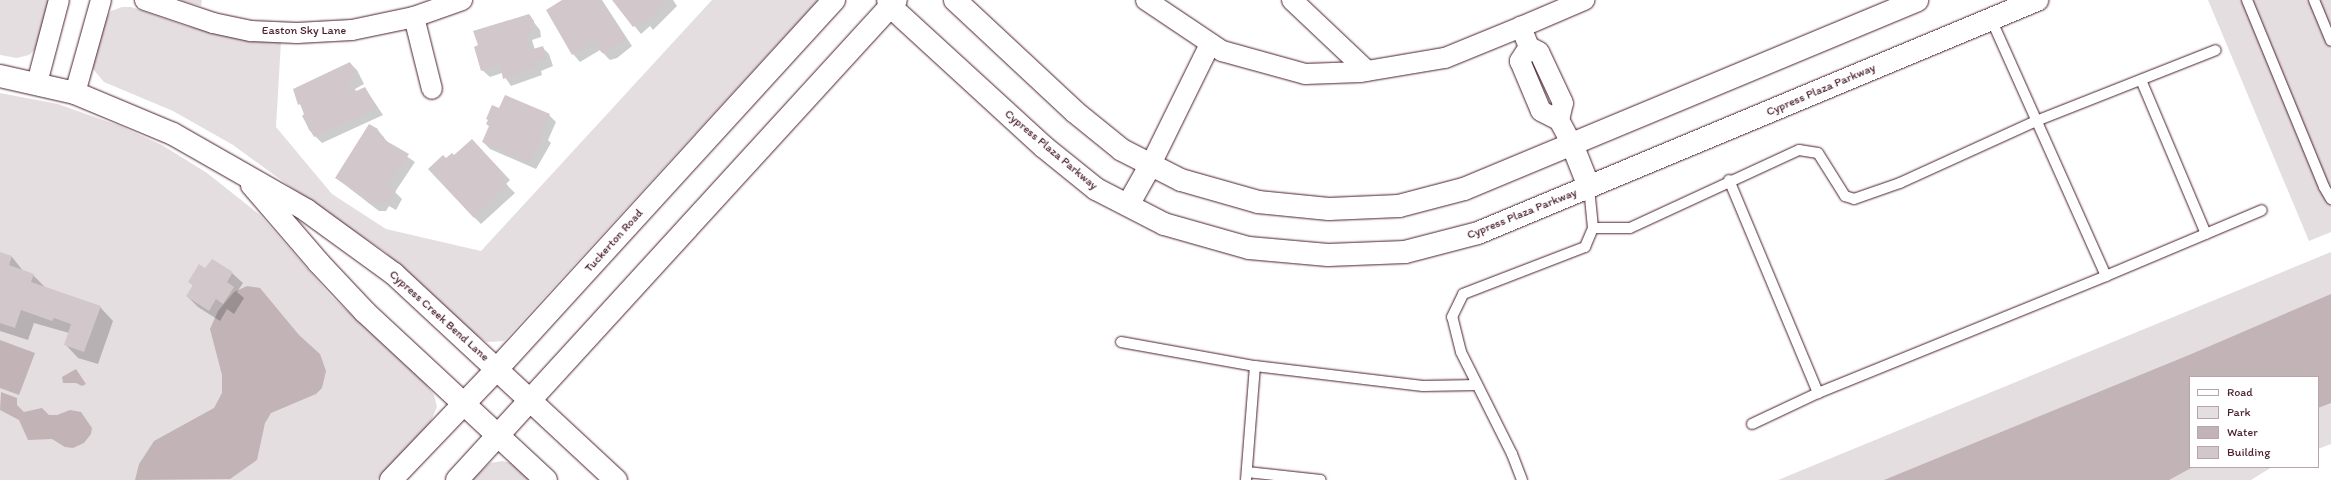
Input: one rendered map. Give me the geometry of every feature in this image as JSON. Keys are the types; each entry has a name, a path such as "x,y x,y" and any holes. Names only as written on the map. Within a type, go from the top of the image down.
{"street":[{"path":"37,83 59,0"},
{"path":"75,93 101,0"},
{"name":"Easton Sky Lane","path":"145,0 213,23 251,31 297,33 352,30 414,17 462,0"},
{"name":"Tuckerton Road","path":"391,480 463,402 497,369 834,0"},
{"path":"954,0 1075,112 1122,150 1181,180 1258,202 1329,209 1391,206 1464,189 1917,0"},
{"path":"1146,0 1222,51 1305,74 1367,71 1445,58 1584,0"},
{"path":"1292,0 1367,71"},
{"name":"Cypress Plaza Parkway","path":"891,2 1044,147 1096,189 1164,224 1249,248 1328,255 1406,252 1478,233 2037,0"},
{"path":"457,480 499,437 891,2"},
{"path":"414,17 432,89"},
{"path":"1521,27 1528,47 1538,52 1563,103 1559,120 1572,144 1589,187"},
{"path":"1128,205 1151,164 1210,44"},
{"name":"Cypress Creek Bend Lane","path":"0,76 37,83 75,93 173,134 244,176 306,210 358,246 394,274 616,480"},
{"name":"Cypress Creek Bend Lane","path":"244,176 318,264 365,312 546,480"}],"lane":[{"path":"2247,0 2331,199"},
{"path":"2314,0 2331,41"},
{"path":"1991,19 2106,276"},
{"path":"1592,228 1630,228 1729,180 1799,150 1818,153 1845,196 1854,199 1900,183 2036,121 2216,50"},
{"path":"2141,80 2206,234"},
{"path":"1729,180 1818,394"},
{"path":"1522,480 1512,454 1460,352 1452,317 1463,294 1585,247 1592,228 1589,187"},
{"path":"1752,424 1818,394 2106,276 2262,210"},
{"path":"1121,342 1255,366 1423,386 1477,385"},
{"path":"1255,366 1246,476 1321,480"}],"green space":[{"path":"0,0 49,0 37,48 29,55 17,58 0,55"},
{"path":"180,0 202,0 201,6"},
{"path":"712,0 818,0 504,341 487,342 467,329 384,251 321,209 233,145 173,111 104,82 93,69 93,58 105,20 111,11 122,7 131,7 186,26 232,36 281,42 276,127 332,194 386,229 481,251"},
{"path":"2208,0 2331,0 2331,232 2309,241"},
{"path":"0,93 58,104 120,126 162,145 207,173 260,215 332,297 424,382 434,395 437,407 430,423 377,480 0,480"},
{"path":"2331,252 2331,444 2319,449 2319,376 2189,376 2189,468 2270,468 2251,480 1778,480"},
{"path":"502,461 515,464 533,480 471,480 490,463"}],"water":[{"path":"247,286 260,288 299,335 320,354 326,371 322,388 316,394 271,413 265,423 257,460 230,479 135,480 139,464 154,441 214,408 222,393 222,375 210,329 218,311 234,292"},
{"path":"2331,294 2331,403 2319,408 2319,376 2189,376 2189,468 2191,468 2169,480 1884,480 2189,355"},
{"path":"0,340 35,353 19,395 0,388"},
{"path":"76,369 86,384 82,386 76,383 63,383 62,377"},
{"path":"1,392 17,398 17,405 24,412 42,408 49,415 57,415 70,410 81,412 92,428 91,434 84,443 73,448 65,447 52,439 28,440 19,420 0,410"}],"building":[{"path":"562,0 600,0 626,39 610,51 602,53 594,42 572,55 546,10"},
{"path":"612,0 668,0 657,9 659,12 645,23 643,20 633,27"},
{"path":"529,14 534,21 534,30 525,33 530,50 543,46 547,59 534,63 536,68 503,79 500,64 481,71 474,47 478,45 473,31"},
{"path":"350,62 358,77 348,81 354,92 365,87 377,108 314,137 302,116 304,114 300,104 298,105 293,89"},
{"path":"505,95 550,114 541,133 544,135 529,163 482,142 489,126 486,124 488,120 486,119 492,105 499,108"},
{"path":"369,124 378,129 377,133 384,137 383,139 409,154 388,186 396,191 388,204 382,199 379,204 368,203 366,197 335,178"},
{"path":"472,139 503,173 500,176 508,186 474,218 428,169 443,155 446,158 452,153 454,155"},
{"path":"0,252 12,256 9,265 34,274 31,282 101,306 84,352 64,345 71,324 54,318 52,321 21,310 15,328 0,323"},
{"path":"212,259 233,272 227,282 234,287 223,304 216,299 209,311 186,296 193,285 188,282 199,264 205,268"}]}
